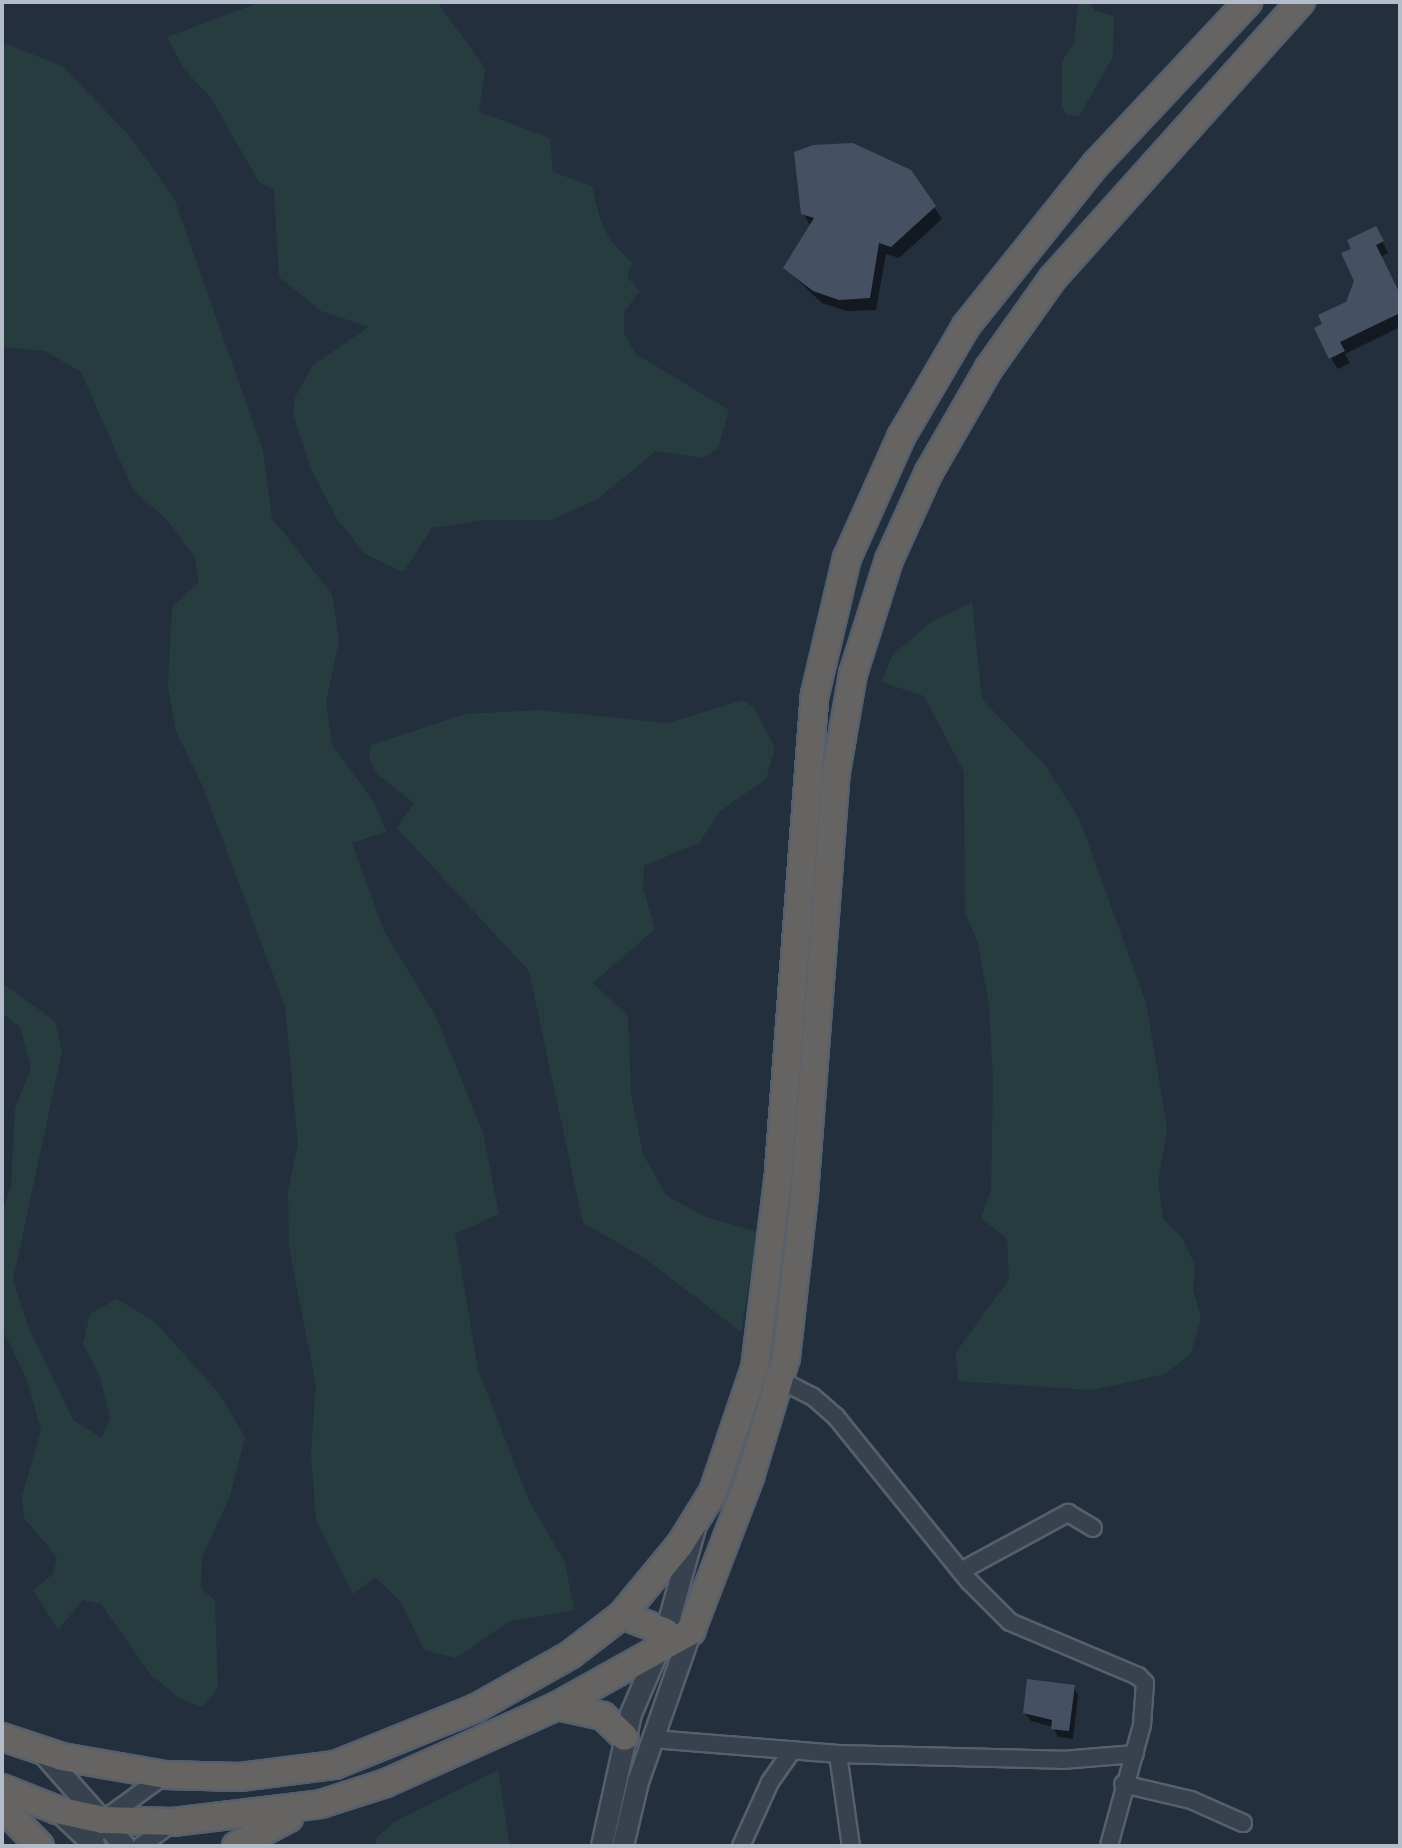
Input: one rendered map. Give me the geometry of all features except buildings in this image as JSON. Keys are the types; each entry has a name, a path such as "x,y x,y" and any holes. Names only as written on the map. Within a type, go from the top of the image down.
{"highway":[{"path":"5,1736 42,1752 165,1775 301,1772 379,1751 518,1686 570,1655 622,1615 697,1520 730,1448 761,1333 778,1182 815,694 847,558 901,437 966,326 1096,164 1248,2"},
{"path":"236,1846 321,1804 386,1783 557,1706 673,1637 750,1477 780,1380 803,1208 836,764 853,674 883,575 929,472 1019,324 1053,278 1301,2"},
{"path":"1221,31 1247,61"},
{"path":"622,1615 673,1637"},
{"path":"557,1706 603,1716 625,1737"},
{"path":"2,1788 57,1810 95,1839 173,1822 321,1804"},
{"path":"2,1807 40,1846"}],"street":[{"path":"780,1380 812,1396 836,1417 992,1607 1025,1632 1138,1676 1147,1690 1146,1704 1109,1846"},
{"path":"961,1571 1068,1513 1093,1528"},
{"path":"623,1846 653,1739 697,1520"},
{"path":"602,1846 625,1737 673,1637"},
{"path":"653,1739 838,1754 1062,1760 1135,1754"},
{"path":"741,1846 770,1782 792,1750"},
{"path":"42,1752 95,1839 125,1846"},
{"path":"838,1754 851,1846"},
{"path":"95,1839 165,1775"},
{"path":"1123,1784 1191,1800 1243,1823"},
{"path":"141,1846 173,1822"}],"green space":[{"path":"261,2 437,2 485,68 479,112 550,138 553,172 592,186 600,219 610,240 632,263 627,277 640,291 624,312 624,334 636,354 729,410 718,448 704,458 656,451 596,500 551,520 483,520 432,528 403,572 365,554 337,519 311,469 293,414 295,397 313,365 369,327 321,311 279,277 274,190 259,182 211,98 184,69 167,37"},
{"path":"1078,2 1089,2 1095,11 1114,16 1113,57 1079,116 1067,115 1062,108 1062,61 1074,44"},
{"path":"6,44 62,66 128,134 174,198 263,451 272,518 332,594 339,640 326,703 332,745 375,804 386,832 352,843 384,931 435,1015 483,1132 499,1214 455,1234 478,1370 530,1503 565,1562 574,1610 508,1622 456,1658 424,1650 400,1601 375,1577 353,1594 316,1520 311,1453 316,1384 289,1248 288,1190 298,1144 285,1007 203,787 176,731 168,687 172,607 199,582 194,555 167,520 133,490 81,372 45,351 2,347 2,48"},
{"path":"972,602 982,699 1044,764 1079,818 1146,1003 1167,1129 1158,1181 1163,1219 1182,1237 1195,1266 1193,1290 1201,1318 1191,1353 1165,1374 1092,1390 958,1381 956,1352 1009,1280 1007,1239 981,1218 991,1190 993,1080 989,1005 978,943 965,912 964,772 924,696 881,682 893,654 933,621"},
{"path":"743,700 755,709 775,748 766,779 720,811 699,843 644,866 643,887 655,929 593,983 628,1016 631,1094 643,1154 666,1195 706,1217 758,1232 741,1332 643,1257 583,1223 529,971 397,828 414,803 377,774 369,759 371,745 465,714 540,710 668,723"},
{"path":"2,983 55,1021 62,1051 13,1280 28,1326 73,1420 102,1438 110,1418 100,1377 83,1344 90,1314 117,1299 154,1321 218,1392 245,1437 230,1496 202,1557 201,1588 215,1601 218,1688 202,1707 181,1699 151,1675 101,1604 83,1600 58,1630 33,1590 53,1574 57,1557 24,1518 22,1496 41,1430 27,1380 2,1328 2,1212 11,1186 15,1108 31,1068 20,1027 2,1013"},
{"path":"498,1770 510,1846 377,1846 376,1838 394,1822"}]}
